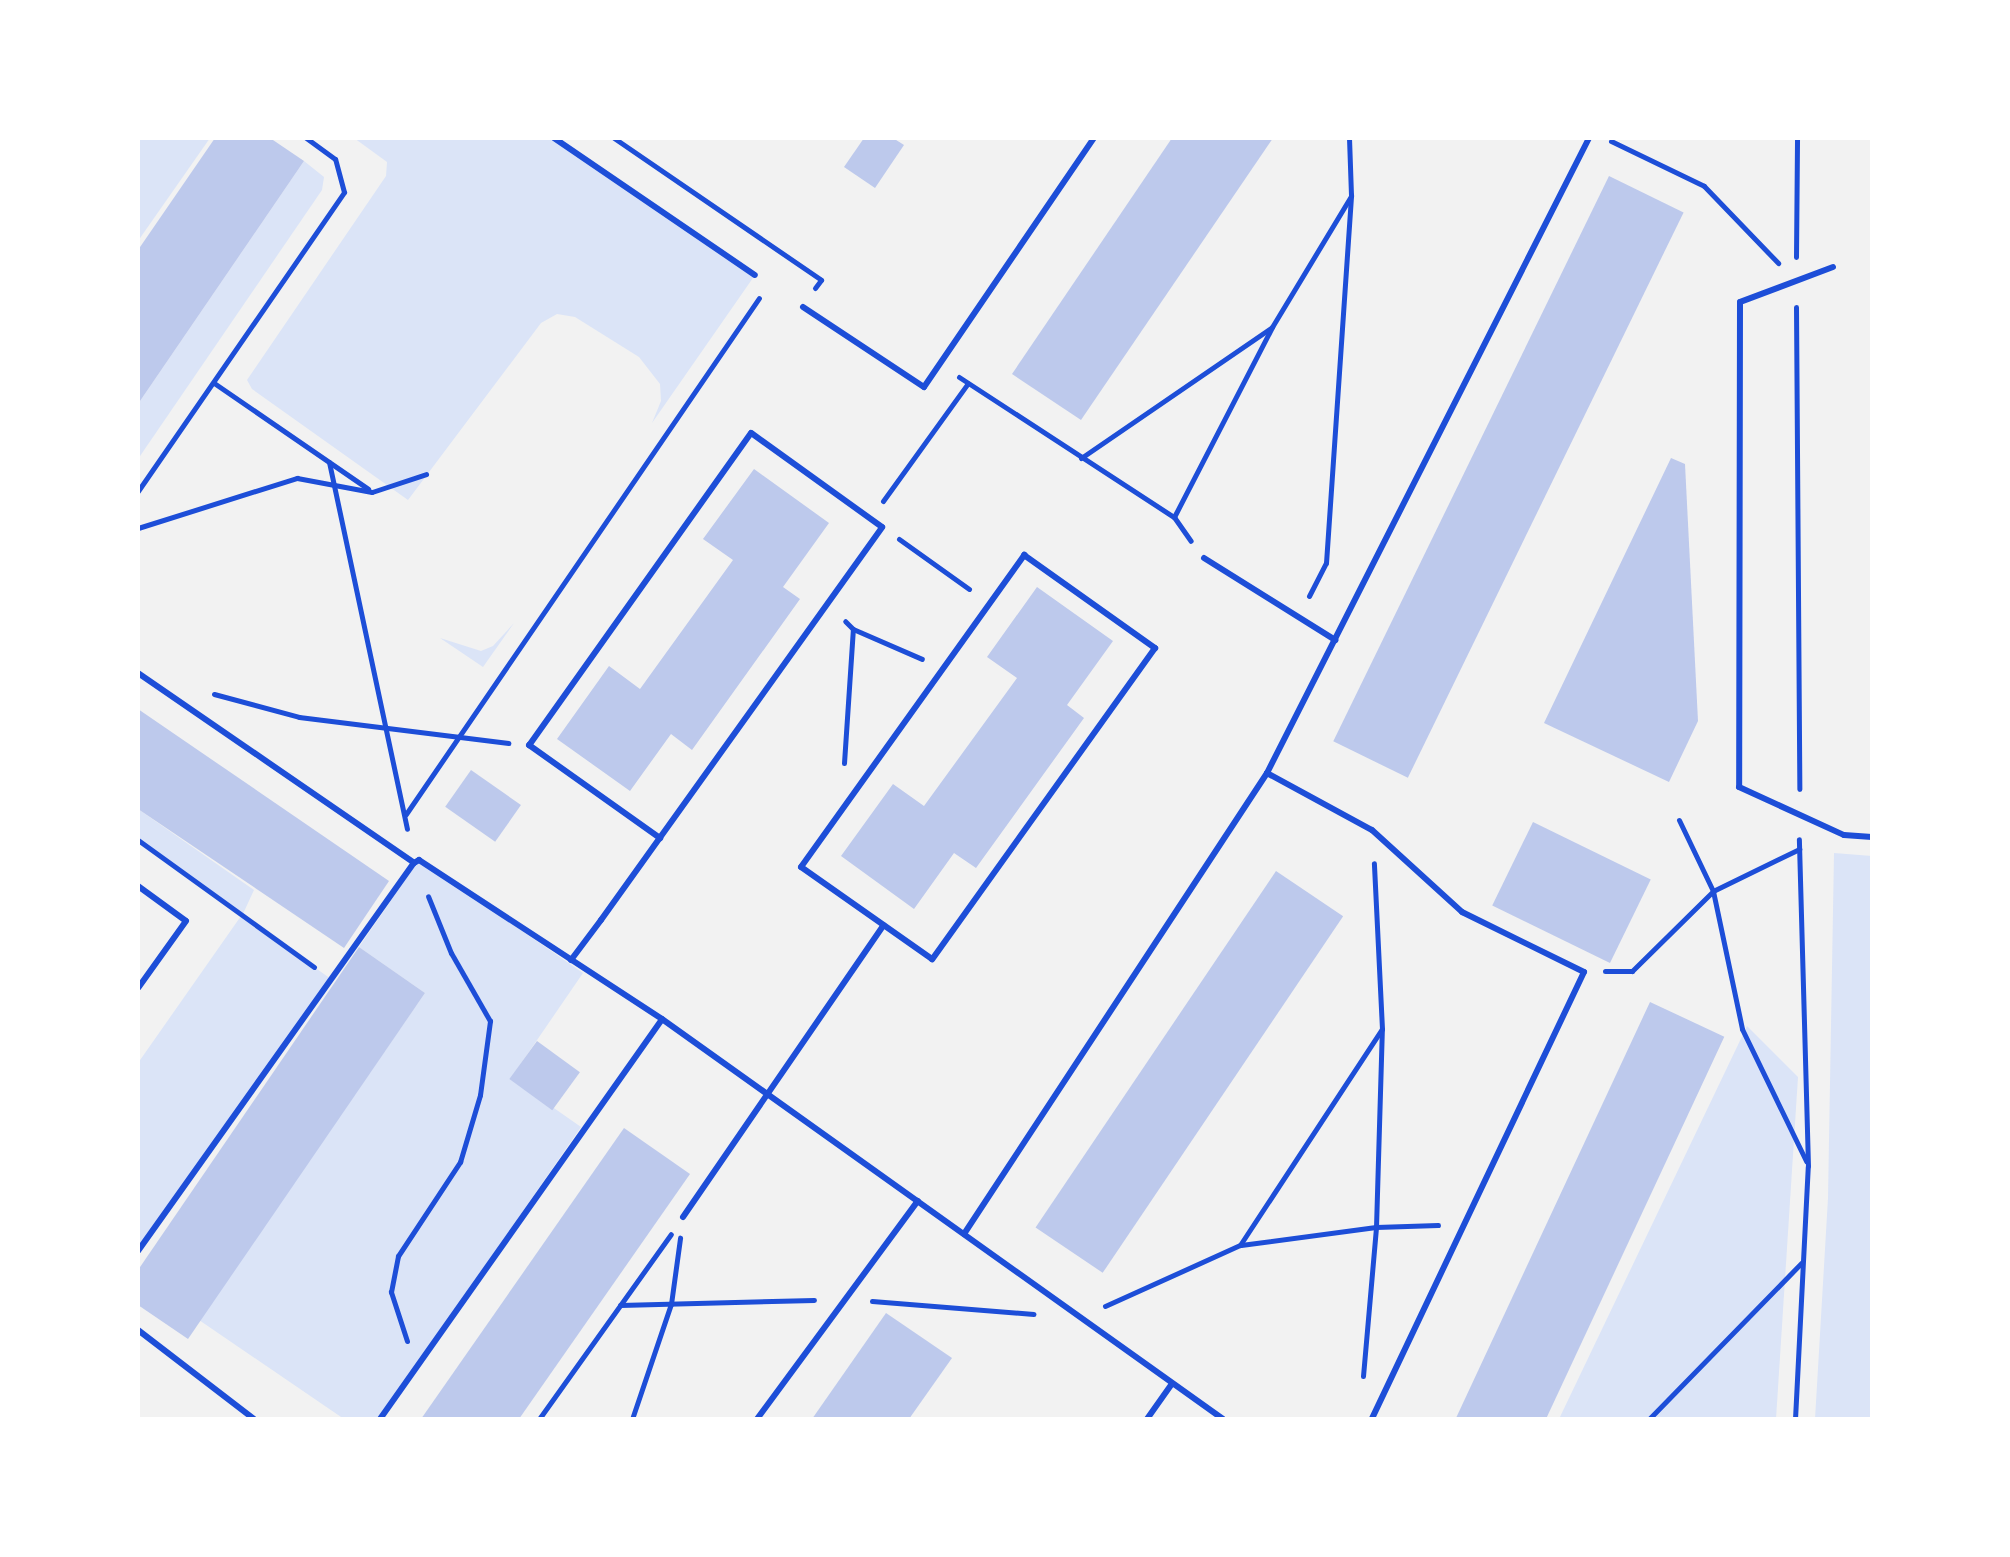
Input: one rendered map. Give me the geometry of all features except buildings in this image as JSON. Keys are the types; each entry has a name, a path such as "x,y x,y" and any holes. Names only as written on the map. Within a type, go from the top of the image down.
{"lane":[{"path":"554,138 755,275"},
{"path":"803,307 924,387 1094,138"},
{"path":"964,1234 1267,773 1589,138"},
{"path":"1833,267 1740,302 1739,787 1799,818 1844,835 1872,837"},
{"path":"571,960 660,838 882,527 751,433 529,745 660,838"},
{"path":"1024,555 1155,648 932,959 801,867 989,604 1024,555"},
{"path":"1204,558 1335,640"},
{"path":"138,673 387,841 414,863"},
{"path":"1267,773 1372,830 1462,912 1584,972 1372,1419"},
{"path":"138,1251 419,860 662,1019 1171,1385 1223,1419"},
{"path":"138,886 186,921 138,988"},
{"path":"683,1217 884,925"},
{"path":"380,1419 581,1127 662,1019"},
{"path":"757,1419 918,1201"},
{"path":"138,1330 254,1419"},
{"path":"1147,1419 1171,1385"}],"path":[{"path":"138,491 344,192 335,159 306,138"},
{"path":"614,138 821,280"},
{"path":"1298,617 1326,563 1351,195 1349,138"},
{"path":"1604,138 1704,186 1796,281"},
{"path":"1795,1419 1808,1166 1799,849 1797,138"},
{"path":"1174,517 1272,327 1351,195"},
{"path":"387,841 768,284"},
{"path":"1081,458 1272,327"},
{"path":"941,365 1174,517 1204,558"},
{"path":"214,383 372,492"},
{"path":"870,518 968,383"},
{"path":"329,462 414,863 451,953 490,1021 480,1095 460,1162 398,1256 391,1292 416,1369"},
{"path":"138,528 297,478 372,492 426,474"},
{"path":"882,527 989,604"},
{"path":"827,604 853,629 942,669"},
{"path":"848,801 843,742 853,629"},
{"path":"212,693 299,717 529,745"},
{"path":"1679,820 1713,891 1742,1029 1808,1166"},
{"path":"1362,1390 1376,1227 1382,1029 1372,830"},
{"path":"138,840 331,979"},
{"path":"1584,972 1632,971 1713,891 1799,849"},
{"path":"1240,1245 1382,1029"},
{"path":"632,1419 671,1304 683,1217"},
{"path":"539,1419 683,1217"},
{"path":"620,1305 846,1299 1078,1317 1240,1245 1376,1227 1464,1225"},
{"path":"1649,1419 1802,1262"}],"shaded area":[{"path":"138,138 210,138 138,241"},
{"path":"354,138 554,138 755,275 652,423 661,401 660,384 639,357 575,317 557,314 541,323 408,500 252,389 247,380 386,176 387,162"},
{"path":"304,161 324,177 322,190 138,459 138,404"},
{"path":"514,623 483,667 440,638 481,651 493,646"},
{"path":"138,809 254,890 242,916 331,979 138,1251 138,1063 241,916 138,840"},
{"path":"1834,853 1872,856 1872,1419 1815,1419 1828,1198"},
{"path":"419,860 583,973 511,1078 581,1127 379,1419 344,1419 199,1320 425,993 359,947"},
{"path":"1747,1026 1798,1077 1776,1419 1559,1419"}]}
